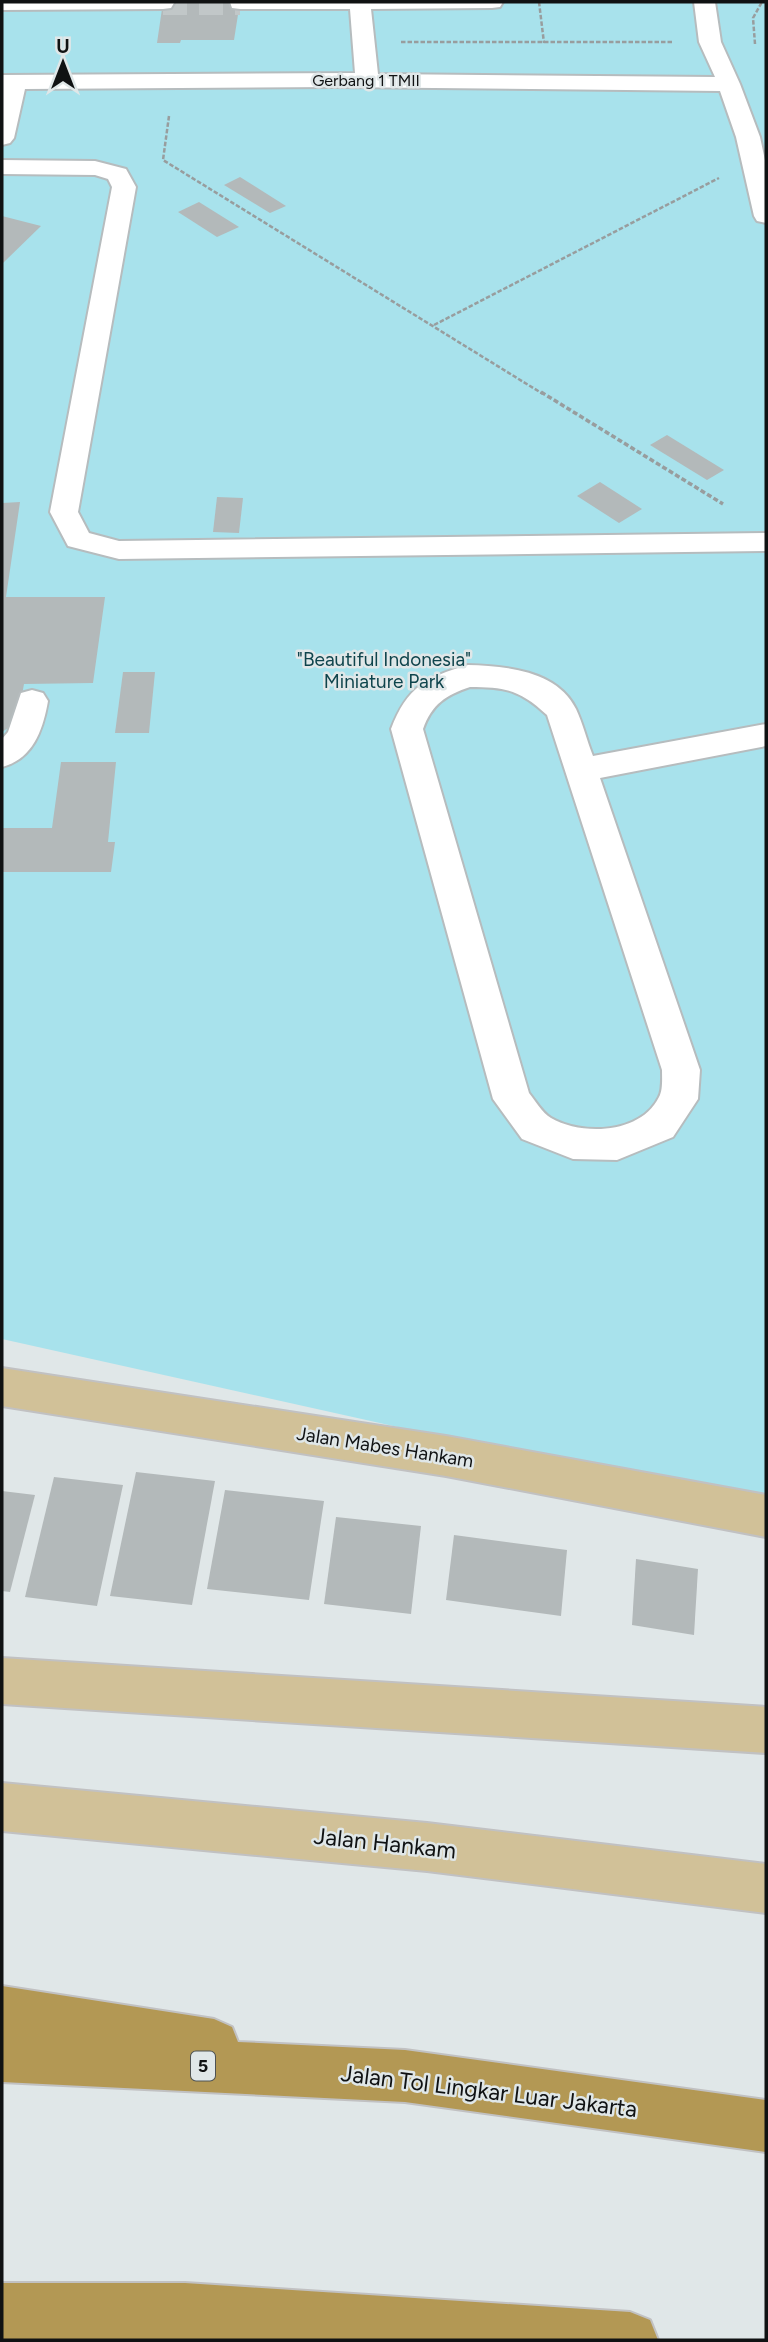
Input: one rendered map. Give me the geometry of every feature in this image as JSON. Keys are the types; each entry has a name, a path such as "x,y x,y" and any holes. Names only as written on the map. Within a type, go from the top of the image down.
{"highway":[{"path":"2,2011 405,2076"},
{"name":"Jalan Tol Lingkar Luar Jakarta","path":"2,2056 405,2076 766,2126"},
{"path":"2,2311 186,2311 630,2340"},
{"path":"2,2336 186,2311"}],"main road":[{"name":"Jalan Mabes Hankam","path":"2,1387 446,1456 766,1516"},
{"path":"691,1501 766,1540"},
{"path":"2,1681 766,1730"},
{"name":"Jalan Hankam","path":"2,1807 427,1847 766,1889"}],"lane":[{"path":"240,4 492,2"},
{"path":"705,2 710,42 729,84 755,159 765,206"},
{"path":"2,4 163,3"},
{"path":"360,3 367,80"},
{"name":"Gerbang 1 TMII","path":"8,82 367,80 729,84"},
{"path":"2,138 8,82"},
{"path":"2,167 95,168 118,174 124,187 64,512 78,539 119,550 766,542"},
{"path":"468,676 509,677 540,689 561,710 581,770 681,1070 679,1099 660,1126 617,1144 573,1143 536,1128 512,1099 407,729 414,707 436,687 468,676"},
{"path":"2,756 12,751 27,730 32,701"},
{"path":"581,770 766,735"}],"path":[{"path":"539,2 549,82"},
{"path":"754,42 753,18 762,2"},
{"path":"173,81 163,160 731,509"},
{"path":"433,325 755,159"}],"green space":[{"name":"\"Beautiful Indonesia\" Miniature Park","path":"2,2 766,2 766,1509 2,1339"}],"building":[{"path":"163,2 240,2 234,40 157,43"},
{"path":"240,177 286,206 270,213 224,185"},
{"path":"199,202 239,227 217,237 178,212"},
{"path":"2,216 41,226 2,264"},
{"path":"667,435 724,470 707,480 650,445"},
{"path":"600,482 642,509 619,523 577,496"},
{"path":"217,497 243,498 239,533 213,532"},
{"path":"20,502 6,597 105,597 93,683 24,684 17,722 2,732 2,503"},
{"path":"123,672 155,672 149,733 115,733"},
{"path":"61,762 116,762 108,842 115,842 111,872 2,872 2,828 52,828"},
{"path":"136,1472 215,1481 192,1605 110,1596"},
{"path":"54,1477 123,1485 97,1606 25,1597"},
{"path":"225,1490 324,1501 309,1600 207,1589"},
{"path":"2,1491 35,1495 10,1592 2,1591"},
{"path":"336,1517 421,1526 411,1614 324,1604"},
{"path":"454,1535 567,1550 561,1616 446,1600"},
{"path":"636,1559 698,1569 694,1635 632,1625"}],"tunnel":[{"path":"163,3 240,3"}]}
